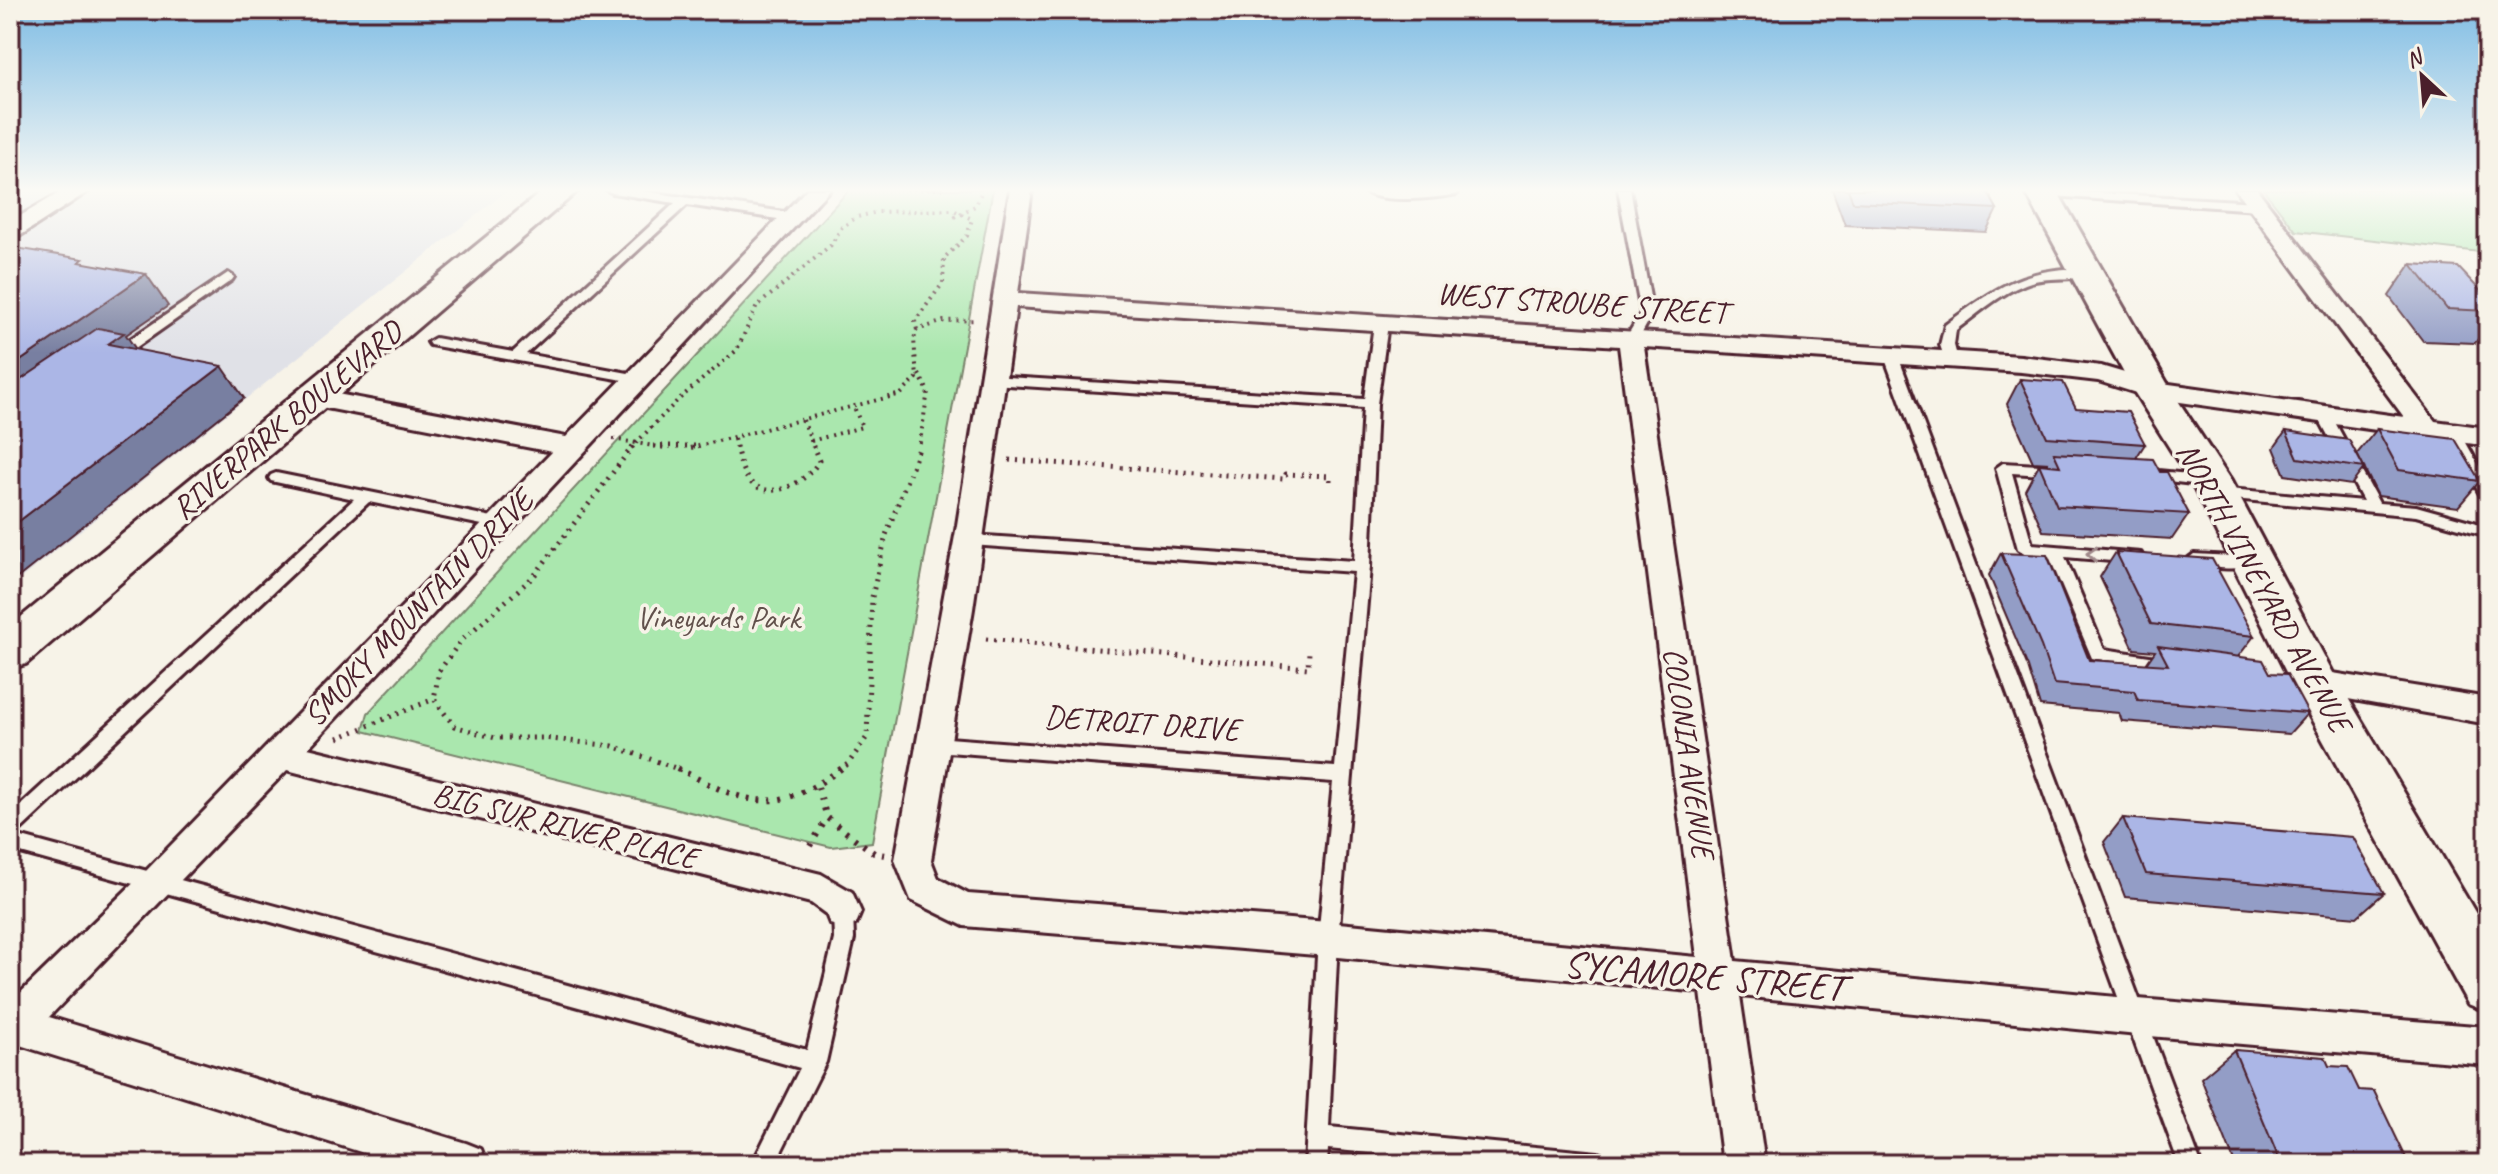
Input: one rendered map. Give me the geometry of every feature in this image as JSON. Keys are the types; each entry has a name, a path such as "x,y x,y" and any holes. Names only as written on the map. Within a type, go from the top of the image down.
{"street":[{"name":"RIVERPARK BOULEVARD","path":"10,619 469,244"},
{"name":"RIVERPARK BOULEVARD","path":"10,652 499,244"},
{"name":"SMOKY MOUNTAIN DRIVE","path":"13,1024 159,882 766,244"},
{"path":"918,875 935,744 971,540 991,380 1014,244"},
{"name":"NORTH VINEYARD AVENUE","path":"2070,244 2152,390 2214,487 2253,563 2301,680 2488,986"},
{"path":"2290,244 2440,431"},
{"name":"WEST STROUBE STREET","path":"1005,310 1381,324 1951,360 2101,374 2152,390 2488,437"},
{"name":"COLONIA AVENUE","path":"1631,341 1744,1164"},
{"path":"316,398 578,441"},
{"path":"2301,680 2488,711"},
{"name":"BIG SUR RIVER PLACE","path":"279,754 821,890 832,896 843,912"},
{"name":"SYCAMORE STREET","path":"918,875 964,910 1328,939 2138,1017 2488,1046"},
{"path":"13,1024 466,1164"}],"lane":[{"path":"516,356 638,244"},
{"path":"1631,341 1647,313 1634,244"},
{"path":"1951,360 1947,345 1950,328 2009,286 2044,273 2087,274"},
{"path":"101,365 228,277"},
{"path":"1316,1164 1328,939 1362,567 1370,404 1381,324"},
{"path":"435,342 639,379"},
{"path":"1891,356 2190,1164"},
{"path":"991,380 1370,404"},
{"path":"2324,415 2374,507"},
{"path":"2440,431 2488,496"},
{"path":"2075,471 2003,468 2026,549 2151,558"},
{"path":"2133,474 2416,511 2488,531"},
{"path":"276,478 502,524"},
{"path":"10,827 366,496"},
{"path":"971,540 1362,567"},
{"path":"2055,551 2098,654 2185,667"},
{"path":"2180,559 2253,563"},
{"name":"DETROIT DRIVE","path":"935,744 1343,775"},
{"path":"10,842 815,1062"},
{"path":"763,1164 815,1062 844,939 843,912"},
{"path":"1318,1137 1598,1164"}],"path":[{"path":"832,244 757,306 737,350 678,400 635,443 534,576 460,642 439,671 434,699 454,726 495,738 543,738 613,746 670,765 719,790 748,800 785,801 818,786 848,764 867,737 872,597 886,535 923,438 928,391 919,374 914,340 917,330 915,321 943,283 944,258 957,244"},
{"path":"917,330 944,321 1005,310"},
{"path":"578,441 690,448 901,394 917,381 919,374"},
{"path":"811,441 862,427 854,407"},
{"path":"734,439 747,478 763,489 796,483 808,478 819,461 803,420"},
{"path":"1009,460 1284,479 1286,474 1330,476 1330,484"},
{"path":"986,639 1308,668 1309,652"},
{"path":"326,743 434,699"},
{"path":"818,786 827,818 874,853 918,875"},
{"path":"810,846 827,818"}],"shaded area":[{"path":"10,244 440,244 10,587"}],"green space":[{"name":"Vineyards Park","path":"800,244 983,244 872,842 831,847 363,731 368,713"},
{"path":"2408,244 2488,244 2488,253"}],"building":[{"path":"10,247 83,259 79,262 146,274 10,368"},
{"path":"2411,264 2458,267 2488,299 2488,311 2447,309"},
{"path":"98,328 124,333 108,344 222,366 10,528 10,387"},
{"path":"2020,379 2063,382 2076,408 2128,412 2145,444 2047,437"},
{"path":"2377,429 2455,439 2480,481 2399,470"},
{"path":"2286,431 2349,440 2364,468 2298,458"},
{"path":"2054,453 2153,459 2160,472 2167,472 2189,514 2057,506 2039,464 2060,466"},
{"path":"2116,552 2212,559 2254,636 2151,624"},
{"path":"2001,553 2047,555 2089,660 2168,665 2158,646 2263,660 2270,673 2287,674 2308,713 2138,700 2134,691 2054,684"},
{"path":"2123,818 2353,837 2384,893 2146,874"},
{"path":"2234,1050 2325,1057 2329,1066 2348,1067 2359,1090 2374,1091 2409,1164 2281,1164"}]}
